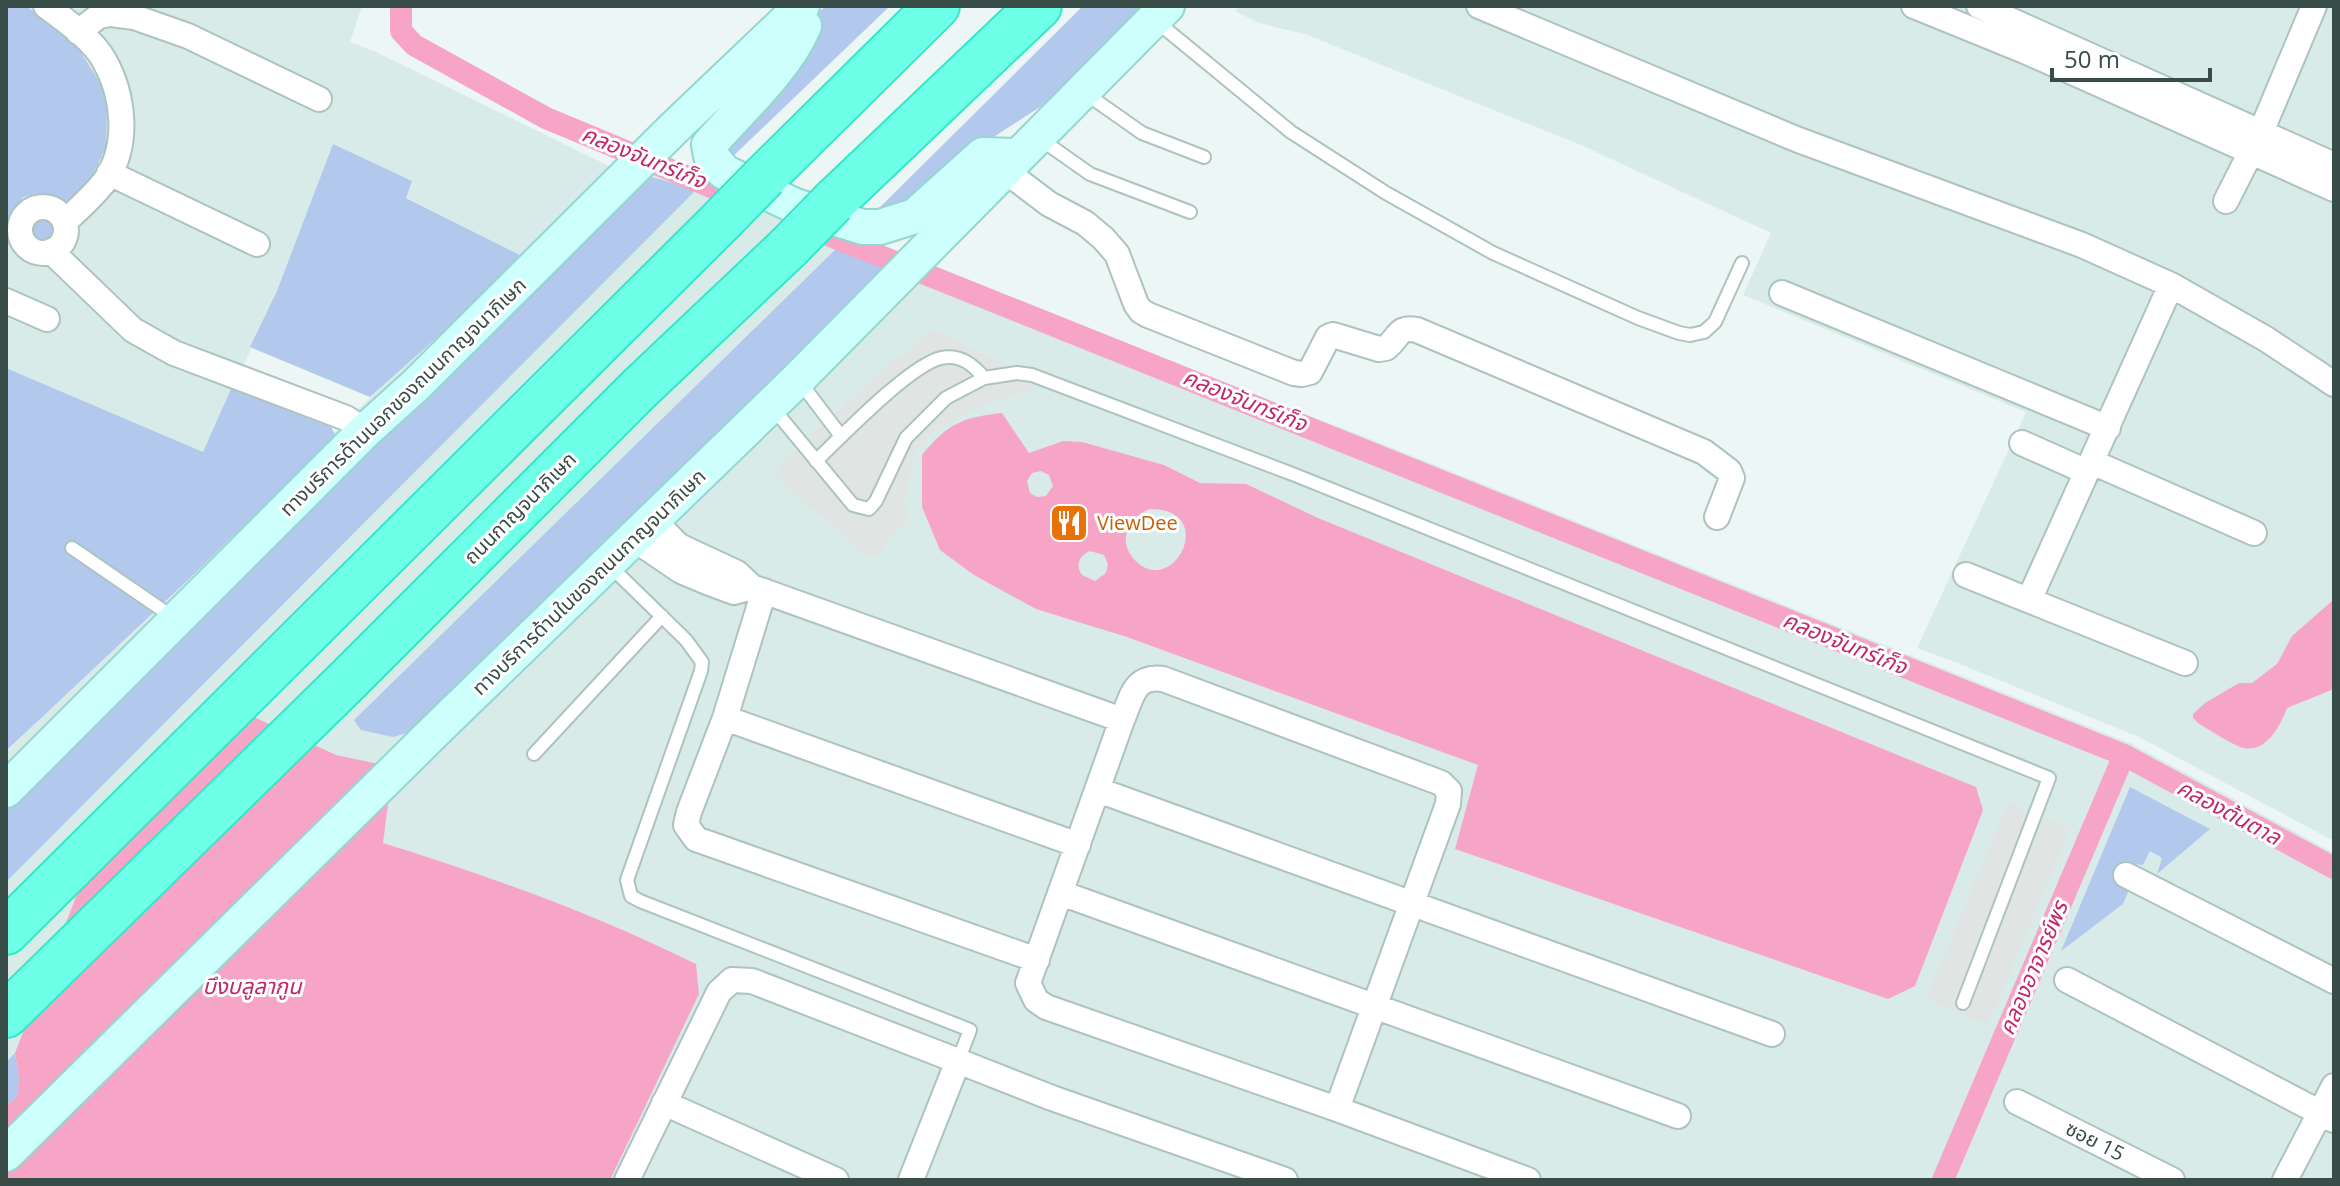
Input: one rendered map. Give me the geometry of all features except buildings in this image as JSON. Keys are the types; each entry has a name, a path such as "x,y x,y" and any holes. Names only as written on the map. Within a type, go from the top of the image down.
{"highway":[{"path":"6,932 937,6"},
{"name":"ถนนกาญจนาภิเษก","path":"6,1015 639,389 1039,6"}],"main road":[{"name":"ทางบริการด้านนอกของถนนกาญจนาภิเษก","path":"6,790 365,431 417,384 621,183 790,8"},
{"path":"790,8 804,26 798,40 780,65 709,145 711,156 724,172 795,206 863,227 880,227 915,216 983,155 1019,154"},
{"name":"ทางบริการด้านในของถนนกาญจนาภิเษก","path":"6,1154 439,727 771,406 1160,13"}],"street":[{"path":"46,6 104,58 121,110 118,157 89,198 65,222"},
{"path":"1479,6 1796,139 2082,245 2171,285 2266,339 2334,384"},
{"path":"1914,6 2256,142 2334,165"},
{"path":"1979,6 2256,142 2334,189"},
{"path":"2226,201 2316,10"},
{"path":"78,32 99,16 134,17 188,36 319,99"},
{"path":"1019,154 1049,204 1085,223 1117,254 1136,304 1148,315 1302,374 1310,372 1328,337 1333,335 1379,349 1386,348 1402,330 1417,330 1704,452 1729,471 1732,478 1717,517"},
{"path":"109,173 257,244"},
{"path":"35,209 52,209 65,222 64,239 57,249 34,251 14,240 22,221 35,209"},
{"path":"51,251 133,330 174,353 346,418 365,431"},
{"path":"2029,600 2171,285"},
{"path":"1782,293 2108,428"},
{"path":"6,301 47,319"},
{"path":"2022,443 2254,533"},
{"path":"643,529 737,573 758,589 1122,720"},
{"path":"1966,575 2185,663"},
{"path":"758,589 725,718 689,812 686,825 696,839 1037,960"},
{"path":"1337,1109 1413,904 1448,804 1449,791 1441,783 1163,679 1143,680 1136,687 1122,720 1028,983 1036,1000 1046,1007 1528,1180"},
{"path":"725,718 1078,845"},
{"path":"1098,790 1772,1034"},
{"path":"2140,873 2334,981"},
{"path":"1061,893 1678,1116"},
{"path":"627,1180 719,992 732,980 752,981 1052,1098 1285,1180"},
{"path":"2067,980 2327,1117"},
{"path":"911,1180 958,1061"},
{"path":"2285,1180 2327,1117 2334,1086"},
{"name":"ซอย 15","path":"2017,1102 2172,1180"},
{"path":"664,1103 836,1180"}],"lane":[{"path":"1160,13 1291,132 1386,193 1493,253 1638,318 1679,333 1690,335 1704,332 1715,322 1742,263"},
{"path":"1082,91 1142,133 1204,157"},
{"path":"1019,154 1090,174 1190,212"},
{"path":"816,461 887,393 929,362 959,358 972,364 984,378"},
{"path":"771,406 853,505 869,509 888,479 906,438 946,398 984,378 1025,373 1295,475 2049,778 1963,1003"},
{"path":"798,379 841,436"},
{"path":"72,548 176,620"},
{"path":"607,564 686,640 702,662 627,880 631,896 970,1030 958,1061"},
{"path":"534,754 662,616"}],"shaded area":[{"path":"6,6 362,6 350,42 609,166 624,151 1362,436 2132,744 2334,853 2334,1180 6,1180 6,752 518,254 405,197 412,182 277,291 204,453 6,368"},
{"path":"6,6 26,6 75,43 102,86 107,110 106,147 92,176 64,206 35,194 23,197 6,231"},
{"path":"826,6 890,6 727,162 719,155 809,39 820,11"},
{"path":"1083,6 1148,6 1040,107 967,154 924,199 871,216"},
{"path":"1241,6 2334,6 2334,841 2139,737 1917,648 2026,412 1743,295 1771,233 1581,145 1305,34 1259,23 1235,11"},
{"path":"333,144 412,181 406,198 526,258 370,397 250,347 277,291"},
{"path":"647,176 697,189 6,882 6,807"},
{"path":"44,217 54,220 57,230 54,240 44,243 34,240 31,230 34,220"},
{"path":"839,246 885,265 424,728 393,737 361,730 354,720"},
{"path":"934,329 1003,364 1038,387 977,408 939,427 915,451 904,501 909,520 875,557 864,555 773,474 790,454 873,378"},
{"path":"6,368 203,452 231,389 331,427 336,436 6,751"},
{"path":"2130,787 2210,829 2157,874 2162,858 2150,851 2143,865 2125,863 2116,884 2129,890 2123,904 2061,951"},
{"path":"2008,802 2071,828 1988,1025 1926,999"},
{"path":"15,1053 18,1096 6,1106 6,1062"}],"water":[{"path":"1002,413 1029,453 1063,441 1082,442 1164,465 1200,483 1246,484 1318,518 1976,787 1983,810 1915,986 1888,999 1455,849 1478,765 1127,637 1036,609 974,575 940,550 922,507 922,455 948,429 966,420","holes":["1041,471 1049,475 1053,486 1046,496 1037,497 1030,493 1027,481 1032,473","1150,509 1171,513 1183,523 1186,536 1182,550 1174,562 1162,569 1148,569 1128,551 1128,529 1143,512","1090,551 1104,555 1108,564 1106,573 1095,581 1082,575 1079,568 1079,561"]},
{"path":"2332,601 2334,689 2287,708 2272,736 2252,748 2234,744 2193,718 2193,714 2205,703 2239,683 2252,683 2277,664 2292,636"},
{"name":"บึงบลูลากูน","path":"215,699 336,755 393,767 383,843 542,897 696,964 699,994 610,1180 6,1180 6,1106 18,1096 15,1053 117,792"}],"waterway":[{"name":"คลองจันทร์เก็จ","path":"401,6 401,31 414,45 546,118 745,201"},
{"name":"คลองจันทร์เก็จ","path":"803,225 2124,755 2334,868"},
{"name":"คลองอาจารย์พร","path":"1943,1180 2124,755"}],"place":[{"name":"ViewDee","path":"1069,523"}],"water label":[{"name":"คลองต้นตาล","path":"2229,812"}]}
